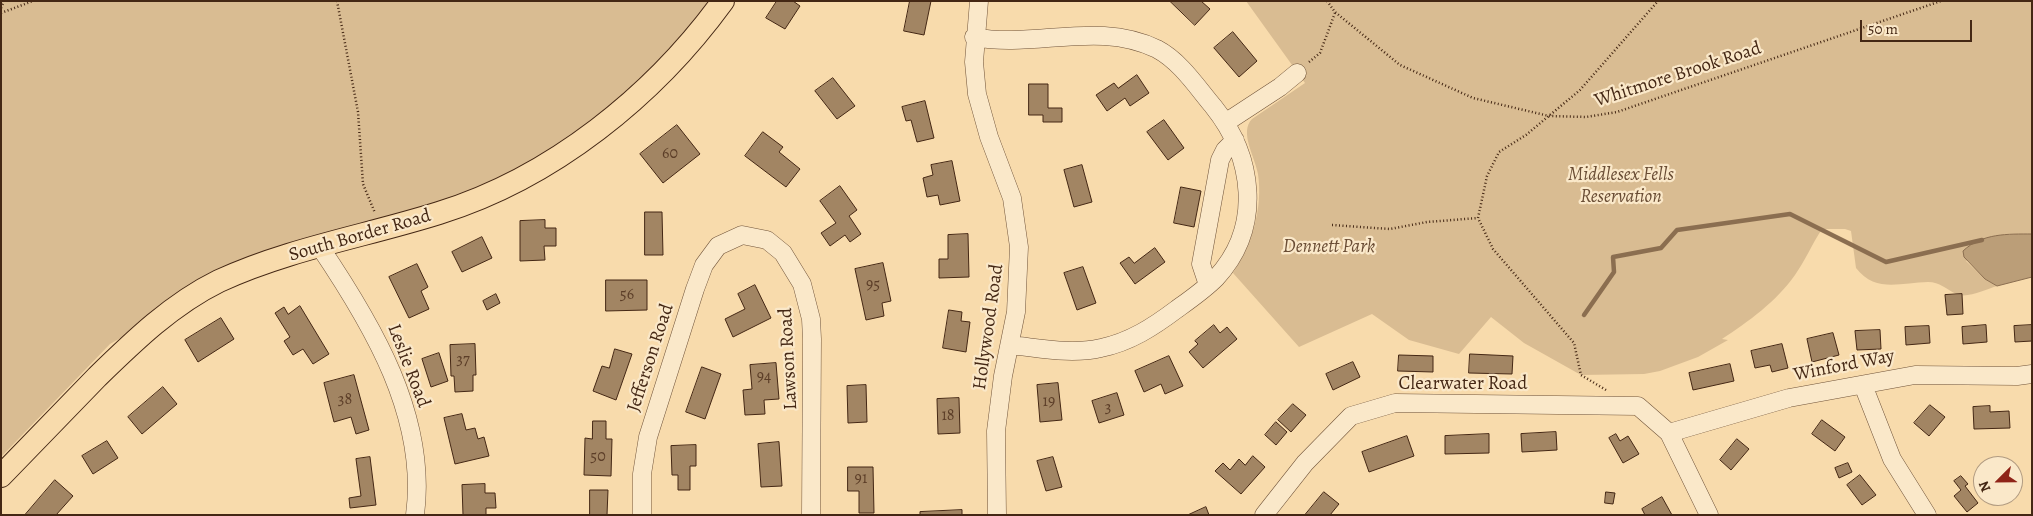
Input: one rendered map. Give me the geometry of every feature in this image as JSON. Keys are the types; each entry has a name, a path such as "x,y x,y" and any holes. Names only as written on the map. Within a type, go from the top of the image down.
{"main road":[{"name":"South Border Road","path":"1,476 130,345 179,304 219,281 269,262 442,212 510,184 570,149 618,115 664,71 702,30 723,1"}],"street":[{"name":"Hollywood Road","path":"979,1 974,37 974,72 979,104 1008,184 1017,226 1019,283 1010,345 1003,376 996,431 997,515"},
{"path":"974,37 995,40 1095,35 1140,42 1157,50 1172,59 1225,123 1242,154 1246,176 1248,202 1246,217 1232,257 1208,286 1148,330 1102,348 1075,351 1010,345"},
{"path":"1225,123 1280,87 1296,73"},
{"path":"1208,286 1201,264 1220,160 1225,150 1235,140"},
{"name":"Jefferson Road","path":"642,515 642,474 648,437 698,281 704,265 718,246 742,235"},
{"name":"Lawson Road","path":"742,235 767,240 783,253 806,295 811,319 812,349 811,515"},
{"name":"Leslie Road","path":"320,247 352,294 381,346 401,399 413,446 417,497 414,515"},
{"name":"Winford Way","path":"1669,433 1790,398 1915,375 2017,376 2032,374"},
{"path":"1863,385 1892,459 1927,515"},
{"name":"Clearwater Road","path":"1264,515 1305,463 1351,416 1395,403 1638,406 1669,433"},
{"path":"1669,433 1709,515"}],"path":[{"path":"1,8 4,1"},
{"path":"1,13 34,1"},
{"path":"337,1 358,112 363,184 371,205 385,229"},
{"name":"Whitmore Brook Road","path":"1328,1 1335,12 1400,65 1473,98 1549,116 1586,117 1617,112 1941,1"},
{"path":"1618,406 1604,387 1581,375 1574,343 1493,249 1478,218 1487,176 1498,152 1526,135 1580,90 1658,1"},
{"path":"1296,73 1320,53 1335,12"},
{"path":"1332,225 1390,229 1427,222 1478,218"}],"green space":[{"path":"1,1 708,1 682,36 627,92 558,145 502,179 448,200 201,278 164,302 124,336 110,344 1,457"},
{"name":"Middlesex Fells Reservation","path":"1246,1 2032,1 2032,234 2000,235 1966,261 1985,279 1997,286 1961,295 1932,282 1890,285 1872,281 1856,268 1851,231 1845,229 1822,229 1799,270 1788,285 1762,310 1722,339 1728,340 1698,357 1660,371 1644,374 1581,375 1524,343 1491,317 1459,354 1409,340 1372,314 1299,347 1233,273 1251,238 1259,200 1258,174 1247,138 1248,124 1252,119 1305,83"}],"shaded area":[{"path":"2032,234 2032,277 1997,286 1985,279 1964,257 1963,251 1978,241 1996,236"}],"building":[{"path":"777,1 793,1 800,6 785,29 766,18"},
{"path":"910,1 931,1 924,35 904,31"},
{"path":"1170,1 1201,1 1210,9 1195,25"},
{"path":"1233,32 1257,61 1239,77 1214,48"},
{"path":"1137,75 1149,93 1130,106 1125,98 1107,111 1096,95 1114,83 1118,88"},
{"path":"833,78 855,106 837,119 815,91"},
{"path":"1029,84 1048,84 1048,108 1062,108 1062,122 1043,122 1043,115 1029,115"},
{"path":"925,101 934,138 917,142 911,120 906,121 902,107"},
{"path":"1164,120 1184,148 1168,160 1147,132"},
{"path":"677,125 700,154 663,183 640,154"},
{"path":"763,132 783,147 779,152 800,169 786,187 745,156"},
{"path":"952,161 960,201 940,205 938,195 927,197 923,178 933,175 931,165"},
{"path":"1082,165 1092,202 1074,207 1064,170"},
{"path":"840,186 857,210 849,216 861,234 850,242 845,235 830,246 821,233 836,223 820,201"},
{"path":"1181,187 1201,191 1194,227 1174,223"},
{"path":"645,212 662,212 663,255 645,255"},
{"path":"545,220 545,228 556,228 556,246 544,246 545,260 520,261 520,221"},
{"path":"968,234 969,277 939,278 939,259 948,259 948,235"},
{"path":"482,237 492,258 462,272 452,252"},
{"path":"1155,248 1165,262 1135,284 1120,263 1129,257 1134,263"},
{"path":"883,263 891,301 882,303 884,316 866,320 855,269"},
{"path":"417,264 428,287 421,291 429,309 409,318 389,277"},
{"path":"1083,267 1096,303 1077,310 1064,273"},
{"path":"606,280 647,280 647,310 606,311"},
{"path":"755,285 771,318 733,337 725,319 745,309 738,294"},
{"path":"496,294 500,303 487,310 483,301"},
{"path":"1962,294 1963,314 1947,315 1945,295"},
{"path":"300,306 329,354 313,364 303,349 293,355 284,341 290,337 275,313 284,307 288,314"},
{"path":"949,310 962,312 961,321 970,322 966,352 943,348"},
{"path":"221,318 234,339 198,362 185,340"},
{"path":"1214,325 1220,333 1227,327 1237,339 1203,368 1189,352 1198,344 1195,341"},
{"path":"1986,325 1987,342 1963,344 1962,327"},
{"path":"2032,325 2032,341 2015,342 2014,326"},
{"path":"1929,326 1930,343 1906,345 1905,327"},
{"path":"1880,330 1881,349 1857,350 1855,331"},
{"path":"1833,333 1839,355 1812,362 1807,339"},
{"path":"475,344 476,375 473,375 473,391 455,392 454,376 451,376 450,345"},
{"path":"1782,344 1788,368 1772,372 1770,365 1755,368 1751,351"},
{"path":"615,349 632,354 616,400 593,391 602,366 609,368"},
{"path":"439,353 448,381 431,387 422,359"},
{"path":"1470,354 1513,356 1512,374 1469,373"},
{"path":"1399,355 1433,356 1433,372 1398,371"},
{"path":"1169,356 1183,386 1165,394 1161,384 1144,392 1135,371"},
{"path":"1353,362 1360,377 1333,390 1326,374"},
{"path":"776,363 779,399 764,400 765,414 745,415 743,390 752,389 750,365"},
{"path":"1730,364 1734,381 1693,390 1689,373"},
{"path":"702,367 721,374 705,419 686,412"},
{"path":"354,375 369,430 356,434 351,417 334,422 324,383"},
{"path":"1058,383 1062,420 1040,422 1037,385"},
{"path":"866,385 867,422 848,423 847,386"},
{"path":"163,387 177,404 142,434 128,417"},
{"path":"1117,393 1124,415 1099,423 1092,401"},
{"path":"959,398 960,433 938,434 937,399"},
{"path":"1293,404 1306,415 1291,432 1278,420"},
{"path":"1930,405 1945,417 1929,436 1914,423"},
{"path":"1990,406 1990,412 2009,411 2010,428 1974,429 1973,407"},
{"path":"462,414 466,430 475,428 478,439 484,437 489,456 455,464 444,418"},
{"path":"1822,420 1845,437 1835,451 1812,434"},
{"path":"593,421 606,421 606,439 612,439 611,476 584,475 585,438 592,439"},
{"path":"1276,422 1287,432 1276,445 1265,435"},
{"path":"1556,432 1557,450 1522,452 1521,434"},
{"path":"1489,434 1489,453 1445,454 1445,436"},
{"path":"1616,434 1620,441 1628,436 1639,454 1623,463 1609,438"},
{"path":"1407,436 1414,456 1369,472 1362,452"},
{"path":"1737,439 1749,449 1731,470 1720,460"},
{"path":"107,441 118,458 93,474 82,456"},
{"path":"779,442 782,486 761,487 758,444"},
{"path":"696,445 696,466 690,466 690,490 678,490 678,475 672,475 671,446"},
{"path":"1253,456 1265,467 1241,494 1215,471 1223,463 1230,470 1239,459 1245,465"},
{"path":"370,457 376,505 350,508 349,498 361,496 356,459"},
{"path":"1053,457 1062,487 1046,491 1037,461"},
{"path":"1848,463 1852,472 1839,478 1835,468"},
{"path":"848,467 873,467 874,513 859,513 859,491 848,491"},
{"path":"1860,475 1876,495 1862,505 1847,485"},
{"path":"1961,476 1968,484 1965,486 1973,496 1974,506 1967,512 1954,496 1961,490 1954,481"},
{"path":"55,480 73,496 56,515 25,515"},
{"path":"485,484 485,493 495,493 496,508 486,508 486,515 463,515 462,485"},
{"path":"590,490 608,490 607,515 590,515"},
{"path":"1324,492 1339,504 1330,515 1305,515"},
{"path":"1606,492 1615,493 1613,504 1605,503"},
{"path":"1662,497 1672,515 1645,515 1642,509"},
{"path":"1206,507 1209,515 1188,515"},
{"path":"962,510 962,515 920,515 920,512"}],"waterway":[{"path":"1584,315 1614,272 1613,257 1661,248 1677,230 1790,214 1886,262 1982,240"}],"park label":[{"name":"Dennett Park","path":"1329,247"}]}
